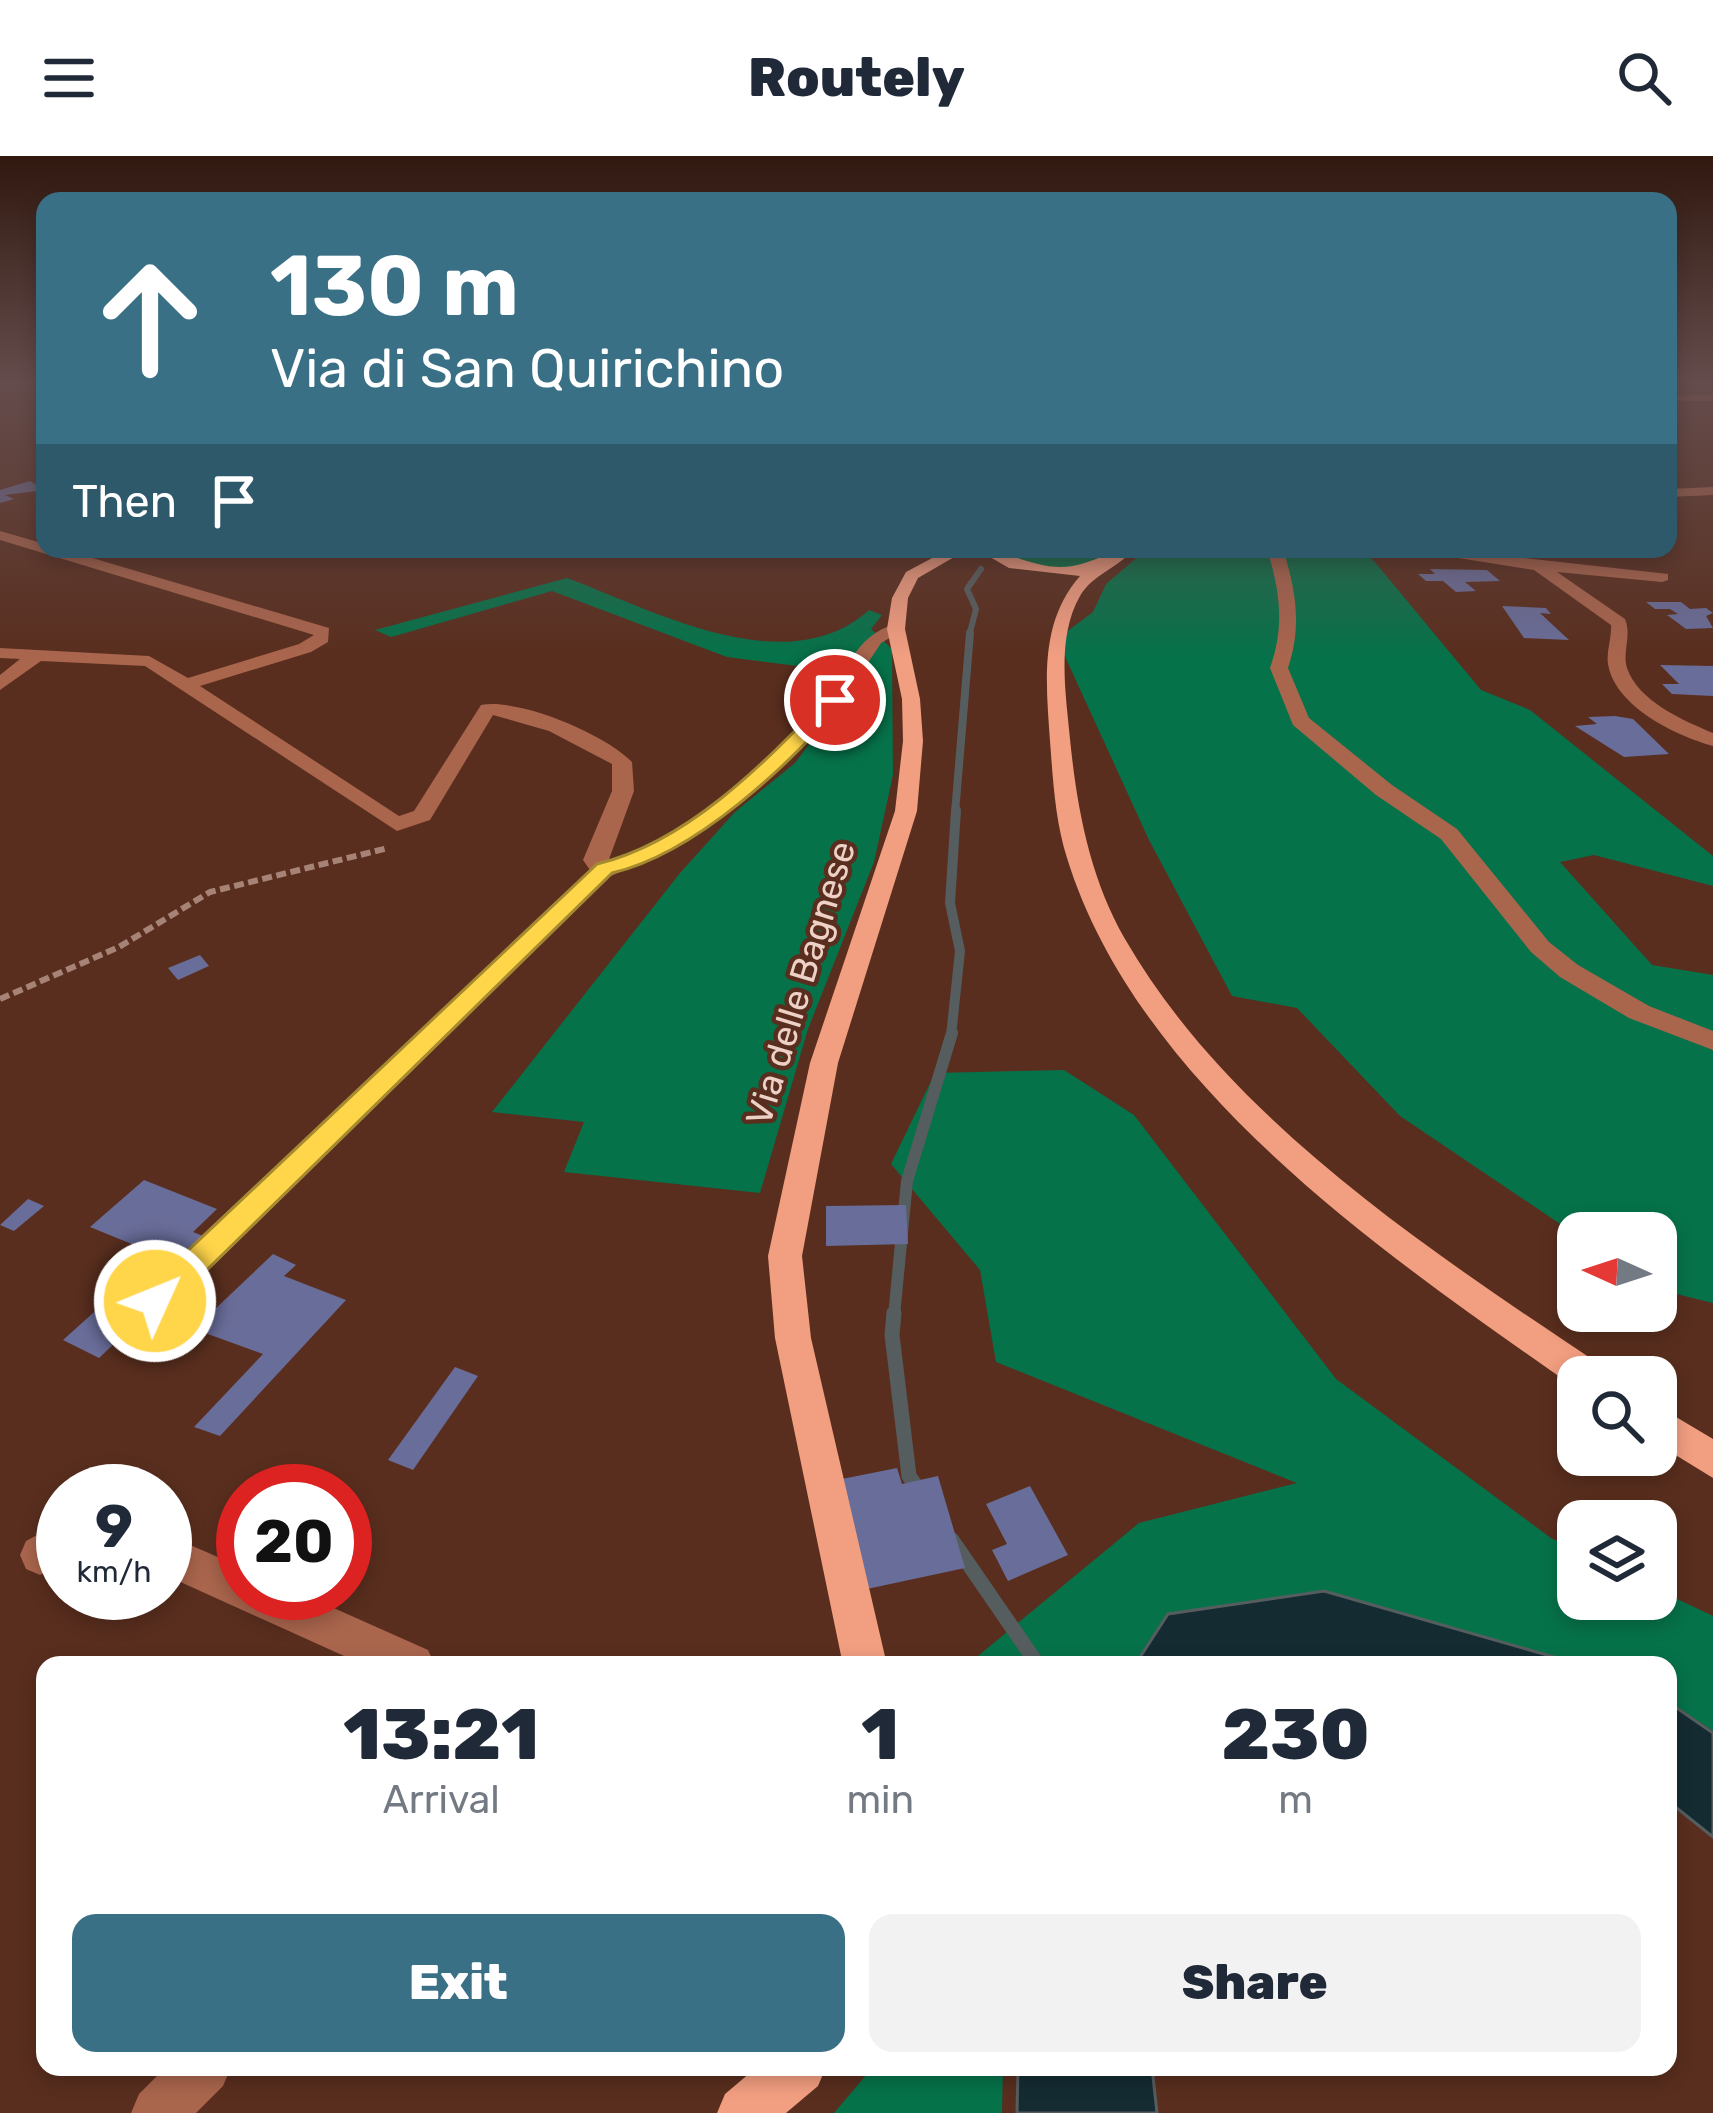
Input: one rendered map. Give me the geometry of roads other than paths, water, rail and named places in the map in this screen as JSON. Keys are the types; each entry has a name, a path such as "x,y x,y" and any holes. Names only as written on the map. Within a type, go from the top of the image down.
{"main road":[{"name":"Via delle Bagnese","path":"863,1656 793,1338 785,1256 824,1064 906,811 912,720 896,629 906,580 944,558"},
{"name":"Via delle Bagnese","path":"970,558 1052,571 1100,567"},
{"path":"998,558 1047,599 1057,638 1064,793 1080,863 1111,932 1163,1018 1288,1150 1478,1302 1558,1356"},
{"path":"1057,638 1068,596 1118,558"},
{"path":"1677,1436 1713,1460"},
{"path":"744,2113 788,2076"}],"street":[{"path":"1677,493 1713,491"},
{"path":"0,535 36,546"},
{"path":"75,558 323,632 322,638 304,648 186,685"},
{"path":"1278,558 1286,586 1290,637 1279,668 1300,722 1449,835 1540,947 1568,971 1640,1012 1713,1041"},
{"path":"1478,558 1662,577"},
{"path":"1538,566 1619,623 1622,631 1616,652 1619,670 1629,685 1660,712 1713,740"},
{"path":"155,1301 605,869 629,863 753,783 835,700 874,639 896,629"},
{"path":"0,683 41,652"},
{"path":"0,653 149,661 397,824 422,815 480,717 488,709 509,709 573,734 622,762 623,791 595,860 605,869"},
{"path":"312,1620 393,1656"},
{"path":"158,2113 194,2076"}],"water":[{"path":"1324,1591 1551,1656 1141,1656 1168,1614"},
{"path":"1677,1708 1713,1733 1713,1837 1677,1808"},
{"path":"1018,2076 1153,2076 1157,2113 1017,2113"}],"waterway":[{"path":"969,636 976,609 967,589 981,569"},
{"path":"955,813 970,633"},
{"path":"951,1036 960,951 950,903 956,810"},
{"path":"894,1316 907,1181 952,1033"},
{"path":"894,1313 892,1335 909,1476 921,1493"},
{"path":"952,1540 1032,1656"}]}
